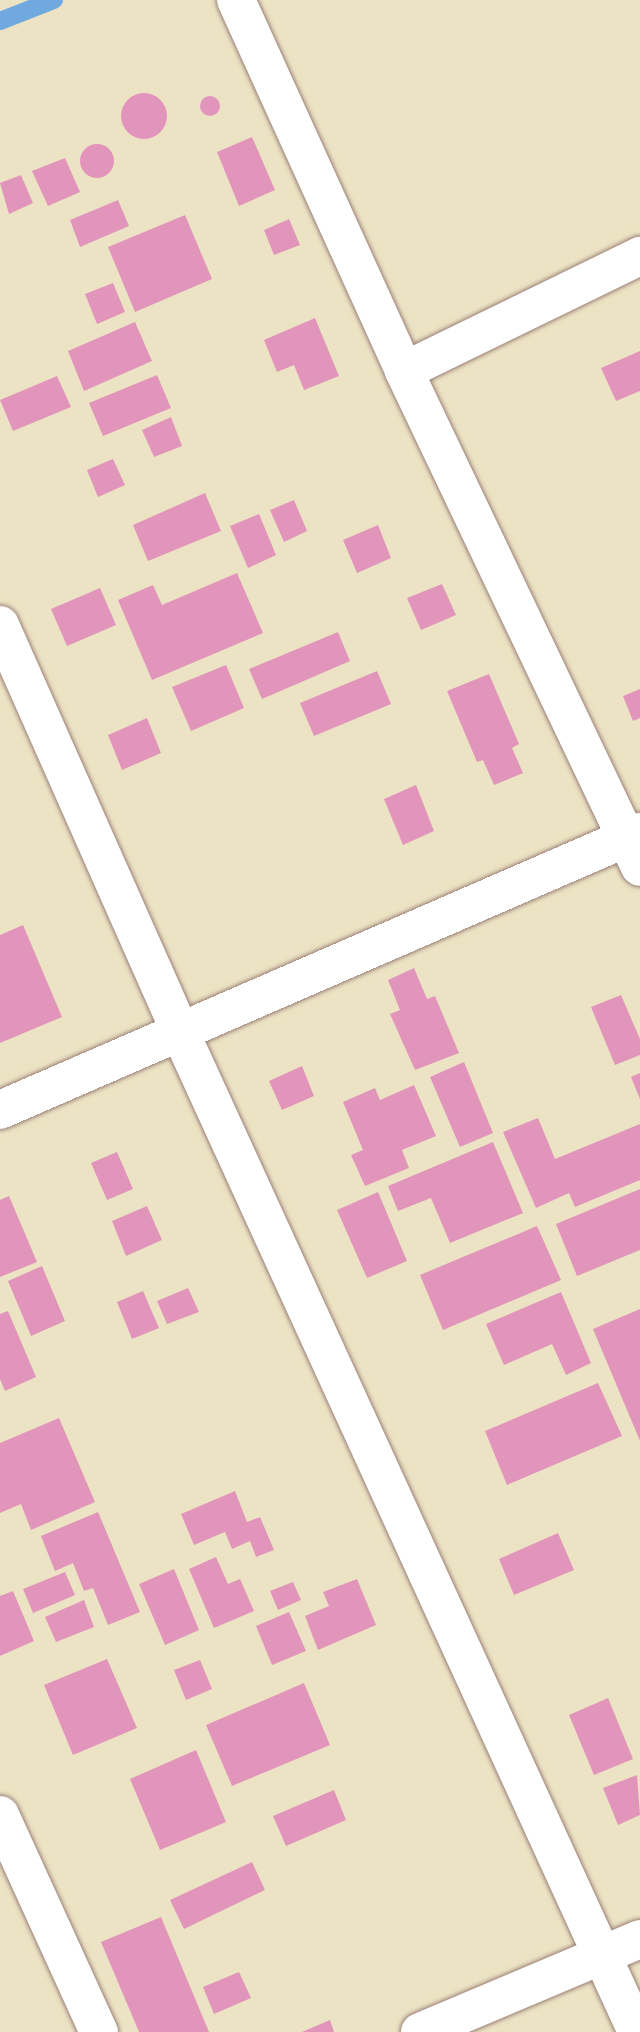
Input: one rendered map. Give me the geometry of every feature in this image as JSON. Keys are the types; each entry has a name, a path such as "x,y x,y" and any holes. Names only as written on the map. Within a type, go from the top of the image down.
{"street":[{"path":"0,1111 180,1032 636,845 404,371 236,0"},
{"path":"404,371 640,256"},
{"path":"0,625 180,1032 637,2032"},
{"path":"0,1815 99,2032"},
{"path":"420,2032 603,1957 640,1939"}],"building":[{"path":"144,93 160,100 167,116 160,132 144,139 128,132 121,116 128,100"},
{"path":"210,96 217,99 220,106 217,113 210,116 203,113 200,106 203,99"},
{"path":"252,137 275,190 239,206 217,152"},
{"path":"97,144 109,149 114,161 109,173 97,178 85,173 80,161 85,149"},
{"path":"65,158 80,192 48,206 32,171"},
{"path":"21,175 33,203 9,214 0,183"},
{"path":"118,200 129,226 80,247 70,220"},
{"path":"185,215 212,279 135,312 108,247"},
{"path":"289,219 300,245 274,255 264,230"},
{"path":"113,283 125,312 97,324 85,294"},
{"path":"315,318 339,376 304,390 294,365 277,372 264,340"},
{"path":"135,322 152,361 84,391 68,351"},
{"path":"640,351 640,391 616,401 601,368"},
{"path":"157,375 171,408 103,436 89,403"},
{"path":"57,376 71,407 13,431 0,400"},
{"path":"171,417 182,446 154,457 142,430"},
{"path":"113,459 125,485 98,497 87,470"},
{"path":"205,493 221,531 148,561 133,525"},
{"path":"294,500 307,531 284,542 270,510"},
{"path":"259,514 276,555 248,568 230,526"},
{"path":"378,525 391,558 357,573 343,540"},
{"path":"237,573 263,633 152,680 118,600 153,585 162,605"},
{"path":"442,584 456,615 421,630 407,598"},
{"path":"100,588 116,625 67,646 51,609"},
{"path":"338,632 350,661 262,699 249,669"},
{"path":"226,665 244,708 191,731 172,687"},
{"path":"377,671 391,704 314,736 300,703"},
{"path":"489,674 519,744 512,748 523,773 494,785 483,760 477,762 447,691"},
{"path":"640,689 640,718 633,721 623,696"},
{"path":"147,718 161,753 122,770 108,735"},
{"path":"416,785 434,831 403,845 384,799"},
{"path":"23,925 62,1017 0,1043 0,935"},
{"path":"414,968 427,999 435,996 459,1053 415,1070 390,1014 400,1010 388,980"},
{"path":"621,995 640,1039 640,1055 615,1065 591,1007"},
{"path":"464,1062 493,1133 460,1147 430,1077"},
{"path":"302,1066 314,1096 282,1110 269,1081"},
{"path":"640,1073 640,1099 631,1077"},
{"path":"414,1085 436,1136 402,1150 409,1168 365,1186 351,1155 363,1150 343,1102 375,1088 380,1100"},
{"path":"538,1118 555,1159 640,1124 640,1180 575,1207 569,1193 536,1208 503,1132"},
{"path":"493,1142 523,1213 450,1243 431,1198 398,1211 388,1186"},
{"path":"117,1152 133,1189 107,1200 91,1163"},
{"path":"640,1189 640,1250 577,1276 556,1224"},
{"path":"378,1192 407,1261 367,1278 337,1210"},
{"path":"9,1196 37,1262 0,1277 0,1200"},
{"path":"147,1206 162,1240 126,1256 112,1221"},
{"path":"537,1226 561,1280 443,1330 420,1275"},
{"path":"42,1266 65,1321 31,1336 8,1281"},
{"path":"188,1288 199,1312 167,1324 157,1301"},
{"path":"143,1291 159,1328 132,1339 117,1302"},
{"path":"561,1292 591,1363 566,1375 552,1344 504,1365 486,1324"},
{"path":"640,1309 640,1441 593,1329"},
{"path":"8,1311 36,1377 5,1391 0,1379 0,1314"},
{"path":"598,1383 622,1436 507,1485 485,1431"},
{"path":"59,1418 95,1502 31,1530 21,1504 0,1513 0,1443"},
{"path":"235,1491 247,1522 260,1517 274,1550 256,1557 250,1541 232,1549 225,1532 194,1545 181,1514"},
{"path":"98,1512 140,1612 108,1625 93,1588 84,1591 73,1563 55,1571 41,1536"},
{"path":"558,1533 574,1570 514,1595 499,1559"},
{"path":"216,1557 228,1584 240,1579 254,1611 214,1628 189,1569"},
{"path":"174,1569 199,1630 165,1645 139,1584"},
{"path":"65,1572 75,1595 33,1613 23,1589"},
{"path":"357,1579 376,1625 318,1650 305,1616 329,1606 323,1592"},
{"path":"293,1582 301,1600 278,1610 270,1591"},
{"path":"13,1591 34,1641 0,1656 0,1596"},
{"path":"84,1600 94,1627 56,1642 45,1617"},
{"path":"289,1612 306,1651 272,1665 256,1626"},
{"path":"107,1659 137,1728 73,1755 44,1685"},
{"path":"200,1660 212,1689 186,1700 174,1670"},
{"path":"304,1683 330,1745 232,1786 206,1725"},
{"path":"608,1698 633,1759 594,1775 569,1715"},
{"path":"196,1750 226,1822 160,1850 130,1779"},
{"path":"637,1775 640,1815 618,1825 603,1788"},
{"path":"334,1790 346,1820 286,1846 273,1816"},
{"path":"252,1862 265,1890 184,1929 170,1900"},
{"path":"161,1917 209,2032 139,2032 101,1942"},
{"path":"239,1972 251,1998 214,2014 203,1987"},
{"path":"330,2020 334,2032 302,2032"}],"waterway":[{"path":"0,21 54,0"}]}
